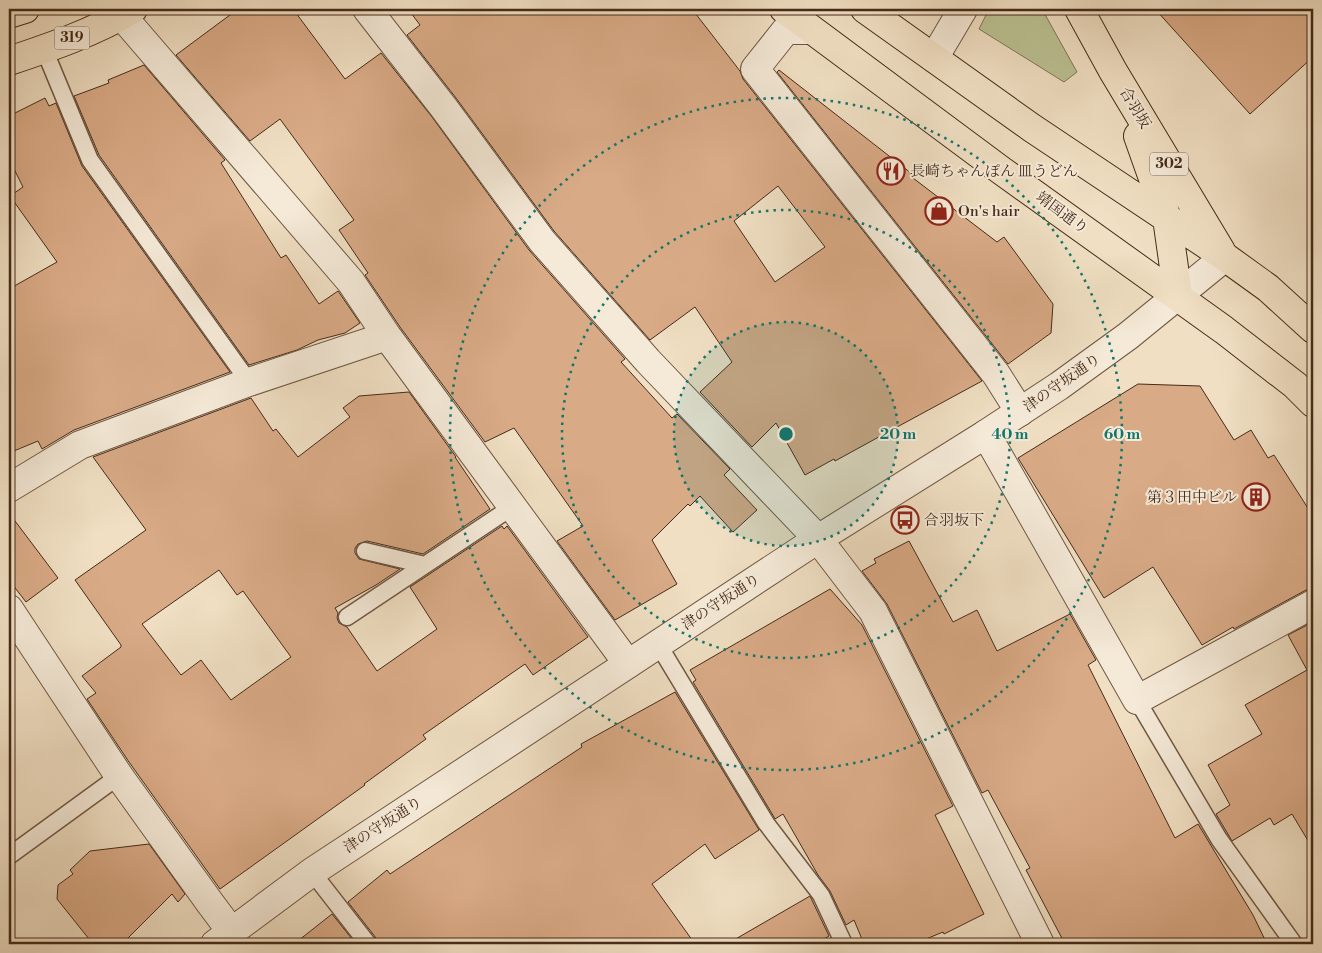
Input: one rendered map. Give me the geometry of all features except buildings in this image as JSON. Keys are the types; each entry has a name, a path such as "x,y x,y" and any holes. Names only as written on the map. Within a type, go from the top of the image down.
{"main road":[{"path":"9,14 25,9"},
{"name":"靖国通り","path":"784,9 1010,176 1178,296 1295,385 1313,403"},
{"name":"302","path":"865,9 1032,128 1225,257 1268,288 1313,329"},
{"name":"合羽坂","path":"1079,9 1113,71 1225,257"},
{"name":"319","path":"9,61 44,49 128,12"},
{"path":"1113,71 1144,151 1167,218 1178,296"},
{"path":"1032,128 1116,169 1128,170 1138,164 1144,151"}],"street":[{"path":"367,9 444,108 542,242 648,361 818,538 873,611 1040,944"},
{"path":"934,58 963,9"},
{"path":"128,12 351,282 387,336 628,664"},
{"path":"811,30 786,30 755,69 996,374 1020,412"},
{"name":"津の守坂通り","path":"223,938 312,872 818,538 986,434 1059,386 1120,342 1225,257"},
{"path":"9,488 80,445 250,382 387,336"},
{"path":"986,434 1137,700 1313,604"},
{"path":"9,609 119,776 210,903 223,938"}],"lane":[{"path":"44,49 90,160 250,382"},
{"path":"347,617 512,507"},
{"path":"365,551 425,565"},
{"path":"658,644 766,822 821,895 844,944"},
{"path":"1137,700 1219,840 1294,944"},
{"path":"9,856 119,776"},
{"path":"312,872 368,944"}],"green space":[{"path":"989,9 1042,9 1077,72 1064,82 979,29"}],"place":[{"name":"長崎ちゃんぽん 皿うどん","path":"891,171"},
{"name":"On's hair","path":"939,211"},
{"name":"第３田中ビル","path":"1256,497"},
{"name":"合羽坂下","path":"905,520"}]}
